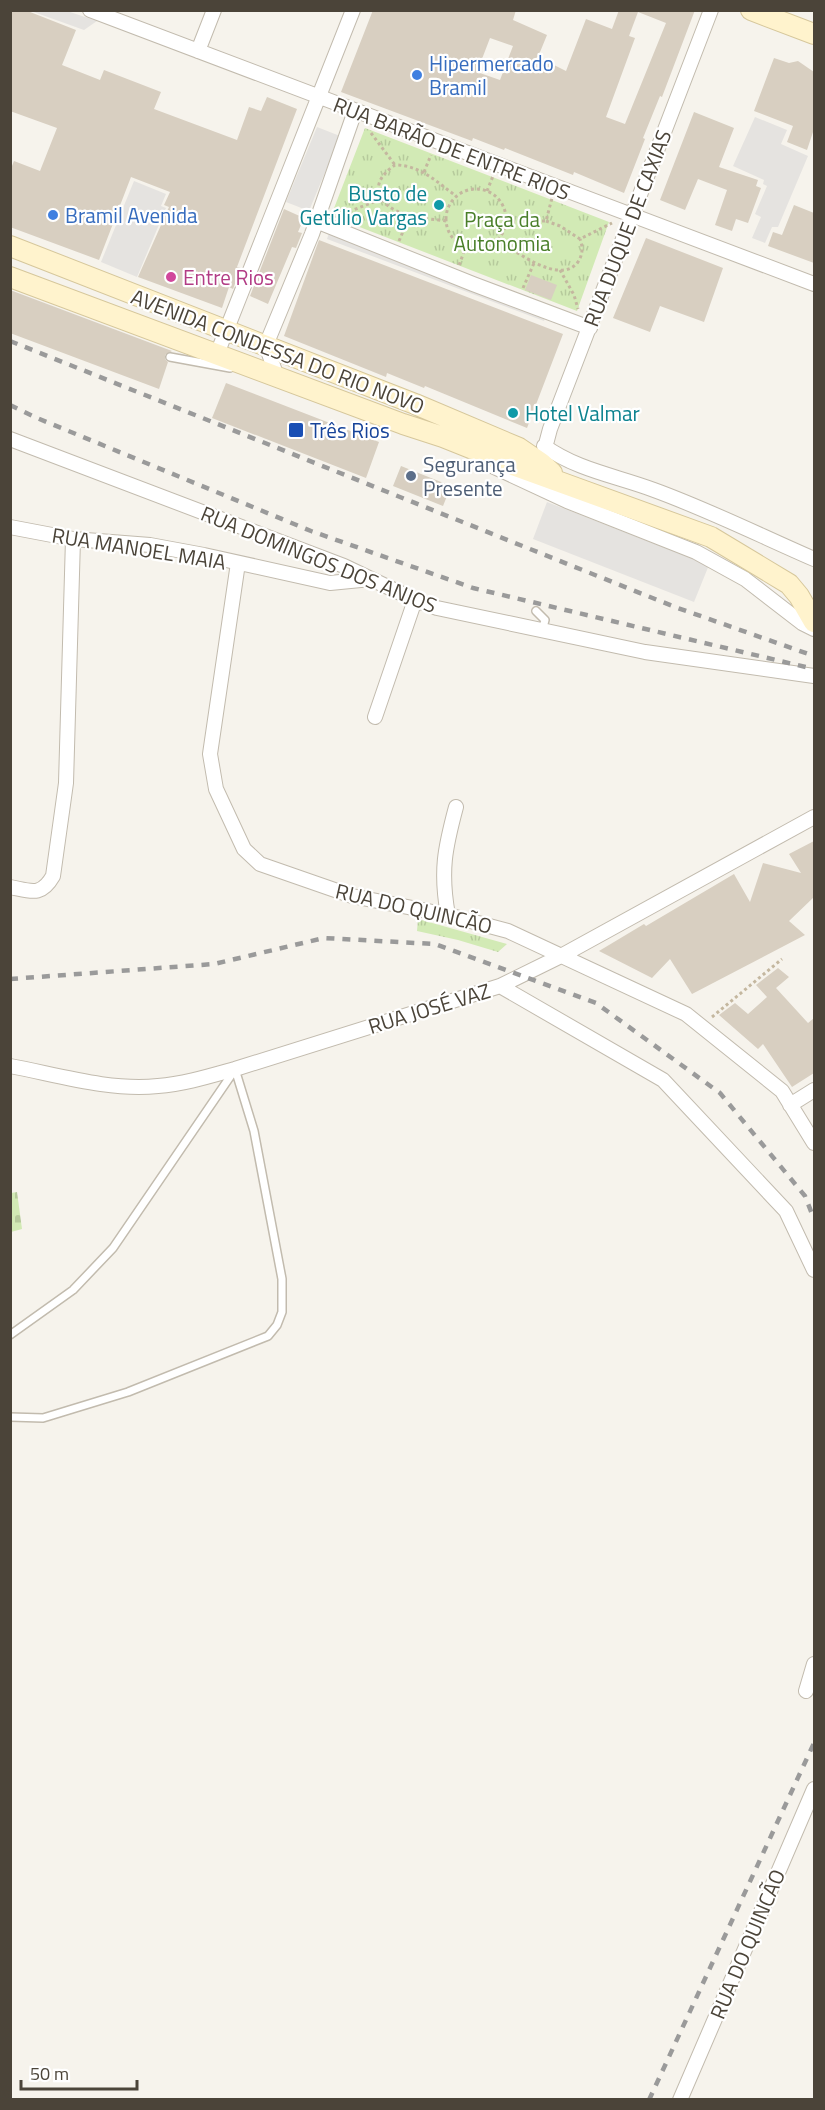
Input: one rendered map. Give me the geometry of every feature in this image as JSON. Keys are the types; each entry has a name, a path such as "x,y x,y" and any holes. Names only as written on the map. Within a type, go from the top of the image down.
{"main road":[{"path":"751,10 814,34"},
{"name":"AVENIDA CONDESSA DO RIO NOVO","path":"10,246 266,345 519,448 543,454 560,480"},
{"name":"AVENIDA CONDESSA DO RIO NOVO","path":"10,277 513,465 560,480"},
{"path":"560,480 711,537 745,556 789,584 814,622"}],"street":[{"name":"RUA BARÃO DE ENTRE RIOS","path":"90,10 814,284"},
{"path":"198,51 214,10"},
{"path":"217,354 353,10"},
{"name":"RUA DUQUE DE CAXIAS","path":"543,454 631,215 711,10"},
{"path":"279,378 266,345 322,220 356,111"},
{"path":"322,220 473,284 590,328"},
{"name":"AVENIDA CONDESSA DO RIO NOVO","path":"403,424 567,501 696,552 746,579 814,629"},
{"name":"RUA DOMINGOS DOS ANJOS","path":"10,439 322,558 437,608 645,652 814,676"},
{"name":"AVENIDA CONDESSA DO RIO NOVO","path":"543,454 654,490 814,559"},
{"name":"RUA MANOEL MAIA","path":"10,527 73,538 150,545 330,583 373,579"},
{"path":"10,887 34,892 46,888 53,876 66,783 73,538"},
{"name":"RUA DO QUINCÃO","path":"238,563 210,754 216,789 244,849 260,864 352,896 448,915 508,931 686,1014 782,1091 814,1143"},
{"path":"375,717 416,600"},
{"path":"448,915 443,890 443,871 445,848 456,807"},
{"name":"RUA JOSÉ VAZ","path":"10,1066 113,1086 158,1086 235,1069 500,986 561,956 814,817"},
{"path":"500,986 663,1080 786,1211 814,1270"},
{"path":"790,1105 814,1090"},
{"path":"806,1691 814,1664"},
{"name":"RUA DO QUINCÃO","path":"680,2100 814,1789"}],"lane":[{"path":"170,357 279,378"},
{"path":"536,611 545,620 542,631"},
{"path":"10,1335 73,1290 113,1248 235,1069"},
{"path":"10,1417 43,1418 128,1392 268,1336 277,1325 282,1312 282,1279 254,1131 235,1069"}],"path":[{"path":"370,132 395,165"},
{"path":"424,172 433,150"},
{"path":"446,221 410,215 391,208 381,199 378,188 382,177 395,165 408,165 424,172 456,196"},
{"path":"487,191 494,174"},
{"path":"473,189 487,191 499,199 504,207 506,222 502,234 487,247 477,249 466,247 450,235 446,221 449,205 456,196 473,189"},
{"path":"543,193 553,197 546,221"},
{"path":"322,220 381,199"},
{"path":"397,246 410,215"},
{"path":"610,219 616,221"},
{"path":"497,240 534,263 560,270 570,270 582,255 580,239 560,226 546,221 506,222"},
{"path":"580,239 616,221"},
{"path":"613,230 616,221"},
{"path":"458,269 466,247"},
{"path":"521,293 534,263"},
{"path":"560,270 574,295 580,316 584,305"},
{"path":"702,1026 783,959"}],"green space":[{"name":"Praça da Autonomia","path":"365,128 609,222 577,311 331,216"},
{"path":"418,919 507,944 498,952 417,931"},
{"path":"17,1192 22,1229 11,1232 11,1193"}],"shaded area":[{"path":"31,11 67,11 97,21 84,30"},
{"path":"755,117 787,130 781,144 808,156 778,227 772,227 765,243 752,238 761,217 755,214 767,186 763,184 764,180 733,166"},
{"path":"317,127 340,136 309,211 286,202"},
{"path":"134,181 166,194 161,206 166,208 137,277 101,262"},
{"path":"330,230 547,312 544,321 327,239"},
{"path":"547,502 709,565 694,602 533,539"}],"building":[{"path":"10,10 25,10 76,30 62,65 100,80 104,70 161,92 154,109 237,140 249,107 261,111 267,97 297,109 237,267 241,268 233,289 229,287 222,308 138,277 169,207 164,205 170,192 131,177 99,260 10,227 10,171 14,161 40,171 57,128 10,111"},
{"path":"373,10 516,10 513,20 547,35 538,57 566,71 586,19 612,29 619,10 695,10 662,97 660,96 643,138 645,139 624,193 574,172 573,175 473,138 472,141 341,92","holes":["638,12 666,23 625,124 606,117 635,38 629,36","490,38 513,46 500,80 477,72"]},
{"path":"774,58 789,63 798,61 814,72 814,129 807,150 787,142 793,126 754,111"},
{"path":"694,112 734,128 719,167 758,180 756,186 761,188 748,223 736,219 732,231 715,225 727,190 698,179 685,210 660,200"},
{"path":"794,205 814,213 814,263 768,246 773,232 782,235"},
{"path":"284,209 304,218 298,232 302,233 296,248 292,247 268,304 250,296"},
{"path":"646,238 723,268 704,322 660,306 650,332 613,318"},
{"path":"319,240 563,334 527,428 425,386 424,388 387,373 386,377 284,336"},
{"path":"531,275 557,285 551,300 525,290"},
{"path":"10,290 172,351 165,355 168,362 159,389 10,333"},
{"name":"Três Rios","path":"226,383 379,442 366,478 212,418"},
{"name":"Segurança Presente","path":"401,466 451,486 443,506 393,486"},
{"path":"814,841 814,897 789,921 805,935 692,994 670,959 652,978 599,951 734,874 750,902 763,863 801,873 789,854"},
{"path":"778,968 789,977 776,988 808,1023 814,1018 814,1073 792,1087 763,1044 758,1049 719,1015 735,1003 748,1014 767,997 756,985"}],"railway":[{"path":"10,341 675,607 814,656"},
{"path":"10,405 311,531 473,588 814,669"},
{"path":"10,979 214,964 324,938 435,944 596,1003 720,1093 805,1196 814,1219"},
{"path":"649,2100 814,1743"}],"place":[{"name":"Hipermercado Bramil","path":"417,75"},
{"name":"Busto de Getúlio Vargas","path":"439,205"},
{"name":"Bramil Avenida","path":"53,215"},
{"name":"Entre Rios","path":"171,277"},
{"name":"Hotel Valmar","path":"513,413"},
{"name":"Três Rios","path":"296,430"},
{"name":"Segurança Presente","path":"411,476"}]}
